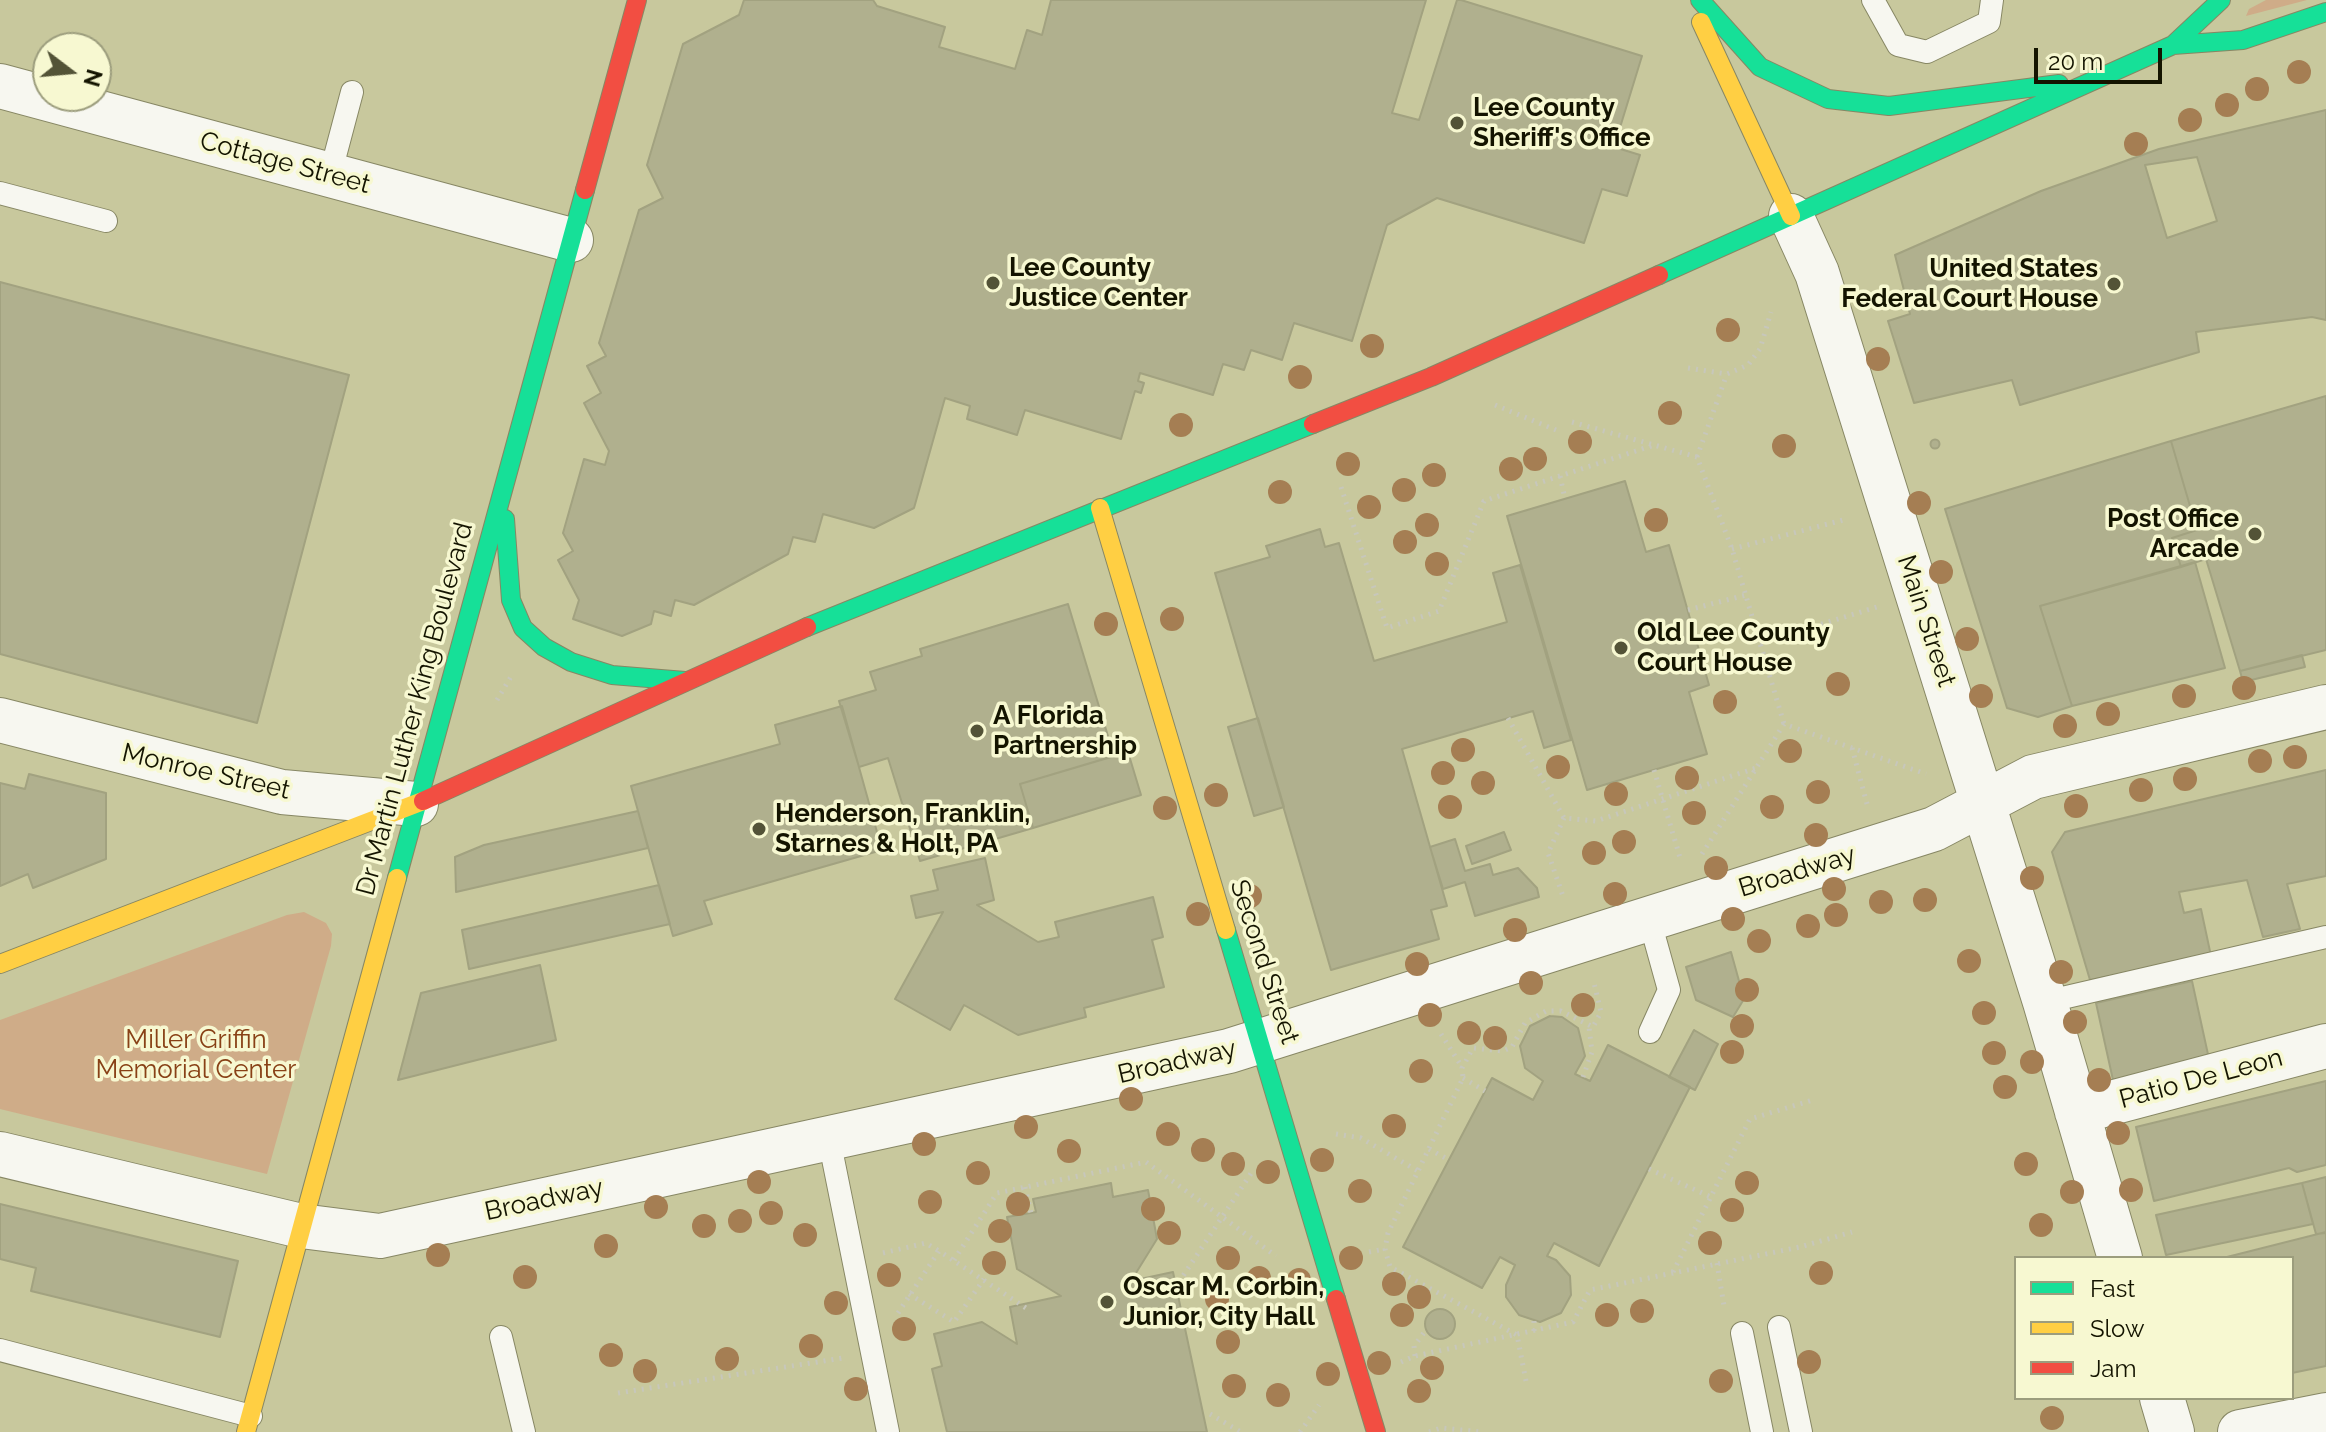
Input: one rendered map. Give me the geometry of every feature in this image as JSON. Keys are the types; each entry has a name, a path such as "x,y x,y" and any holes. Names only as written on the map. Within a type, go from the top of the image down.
{"main road":[{"name":"Dr Martin Luther King Boulevard","path":"248,1424 637,0"},
{"name":"Main Street","path":"1690,0 1791,216"},
{"path":"1700,0 1760,67 1828,99 1889,106 2101,79"},
{"path":"0,964 416,804 805,628 1100,508 1362,407 2173,45 2221,0"},
{"path":"2173,45 2243,40 2326,12"},
{"path":"503,488 511,600 523,628 544,647 571,662 612,675 687,681"},
{"name":"Second Street","path":"1100,508 1222,919 1262,1041 1376,1432"}],"street":[{"name":"Cottage Street","path":"0,86 571,240"},
{"name":"Main Street","path":"1791,216 1817,273 2045,1002 2119,1256"},
{"name":"Broadway","path":"0,1154 301,1226 380,1236 1262,1041 1934,829 2033,777 2326,707"},
{"name":"Monroe Street","path":"0,720 282,792 416,804"},
{"name":"Patio De Leon","path":"2077,1112 2326,1046"},
{"path":"2163,1400 2172,1432"},
{"path":"2240,1432 2326,1415"}],"lane":[{"path":"1873,0 1898,45 1927,52 1989,22 1992,0"},
{"path":"330,175 352,92"},
{"path":"0,193 106,221"},
{"path":"1649,918 1669,990 1650,1032"},
{"path":"2045,1002 2326,937"},
{"path":"829,1139 888,1432"},
{"path":"1779,1327 1801,1432"},
{"path":"1742,1333 1762,1432"},
{"path":"501,1337 524,1432"},
{"path":"0,1350 248,1424"}],"path":[{"path":"1688,368 1727,374 1748,365 1760,349 1771,312"},
{"path":"1702,854 1784,724 1732,549 1697,457 1727,374"},
{"path":"1495,405 1556,430"},
{"path":"1572,422 1697,457"},
{"path":"1341,487 1387,628 1439,611 1484,501 1654,445"},
{"path":"1560,476 1565,499"},
{"path":"1732,549 1847,519"},
{"path":"1688,610 1746,595"},
{"path":"1760,643 1877,607"},
{"path":"1508,718 1564,818"},
{"path":"1784,724 1931,775"},
{"path":"1852,747 1867,805"},
{"path":"1564,818 1596,821 1756,768"},
{"path":"1654,770 1681,861"},
{"path":"1564,818 1548,853 1564,899"},
{"path":"1589,1027 1597,1023 1601,1012 1594,983"},
{"path":"1462,1068 1473,1048 1503,1051 1512,1047 1531,1017 1556,1014 1575,1016 1589,1027 1592,1052 1583,1077"},
{"path":"1441,1034 1462,1068 1463,1078 1393,1221 1385,1249 1390,1267 1517,1335"},
{"path":"1463,1078 1485,1091"},
{"path":"1672,1273 1750,1119 1813,1100"},
{"path":"1336,1134 1361,1138 1418,1171"},
{"path":"1429,1149 1449,1160"},
{"path":"954,1260 997,1193 1146,1162 1276,1256"},
{"path":"1649,1169 1711,1197"},
{"path":"1179,1282 1252,1172"},
{"path":"1025,1187 1031,1213"},
{"path":"1401,1362 1415,1356 1573,1322 1590,1290 1852,1232"},
{"path":"853,1260 926,1243 1026,1308"},
{"path":"1369,1252 1385,1249"},
{"path":"618,1393 872,1354 939,1251"},
{"path":"1717,1263 1724,1308"},
{"path":"909,1294 954,1322 984,1279"},
{"path":"1534,1321 1534,1331"},
{"path":"1415,1356 1414,1346 1426,1330"},
{"path":"1517,1335 1526,1381"},
{"path":"1300,1432 1319,1405"},
{"path":"1210,1414 1241,1432"},
{"path":"1429,1432 1441,1428 1482,1432"}],"green space":[{"path":"2266,0 2307,0 2246,16 2249,9"},
{"name":"Miller Griffin Memorial Center","path":"304,912 326,923 332,934 331,946 267,1174 0,1109 0,1020 287,915"}],"building":[{"name":"Lee County Justice Center","path":"744,0 873,0 877,6 945,27 939,47 1015,69 1027,30 1042,35 1051,0 1426,0 1392,113 1419,120 1457,0 1461,0 1642,56 1614,147 1640,155 1627,196 1602,189 1584,243 1437,198 1387,225 1352,341 1294,323 1282,360 1251,350 1244,370 1223,364 1213,395 1140,373 1138,381 1144,383 1141,393 1135,391 1121,439 1025,410 1017,435 967,419 970,406 945,398 914,508 874,528 823,514 815,542 793,537 788,554 694,605 675,600 671,616 654,611 651,624 622,636 573,619 579,600 558,560 573,551 563,533 584,459 605,465 609,451 584,403 601,393 587,366 606,356 599,343 639,210 663,198 647,165 683,44 739,15"},
{"name":"United States Federal Court House","path":"2326,110 2326,320 2312,317 2196,332 2199,352 2020,405 2012,380 1914,403 1888,321 1910,314 1895,255 2041,191 2159,149","holes":["2197,157 2217,221 2167,238 2145,165"]},
{"path":"0,282 349,375 257,723 0,654"},
{"name":"Post Office Arcade","path":"2326,396 2326,650 2240,671 2206,559 2181,567 2172,538 2197,530 2171,441"},
{"path":"1935,439 1940,444 1935,449 1930,444"},
{"path":"2171,441 2197,530 2172,538 2181,567 2040,606 2072,706 2038,717 2007,708 1945,509"},
{"name":"Old Lee County Court House","path":"1625,481 1646,552 1669,545 1709,685 1689,692 1707,754 1587,790 1507,516"},
{"path":"1320,529 1325,547 1339,543 1374,661 1507,622 1493,573 1520,565 1571,740 1544,748 1533,711 1402,749 1447,906 1431,910 1439,939 1331,970 1215,573 1270,557 1266,546"},
{"path":"2195,562 2225,668 2072,706 2040,606"},
{"name":"A Florida Partnership","path":"1068,604 1114,756 1020,784 1033,828 920,861 888,758 859,767 839,701 876,690 870,672 922,656 920,649"},
{"path":"2302,655 2305,667 2243,682 2240,671"},
{"name":"Henderson, Franklin, Starnes & Holt, PA","path":"842,706 882,850 704,901 712,924 673,936 631,786 780,744 775,725"},
{"path":"1258,718 1284,807 1254,816 1228,727"},
{"path":"1128,752 1141,795 1033,828 1020,784"},
{"path":"2326,770 2326,876 2287,884 2300,929 2263,937 2247,880 2179,892 2184,913 2201,909 2211,956 2090,980 2052,852 2065,832"},
{"path":"29,774 106,793 106,859 33,888 28,874 0,886 0,783 25,789"},
{"path":"638,811 648,848 456,892 455,857 484,845"},
{"path":"1504,832 1511,850 1472,864 1466,846"},
{"path":"1455,839 1465,871 1490,864 1493,875 1518,868 1537,888 1539,897 1475,916 1465,882 1443,889 1430,847"},
{"path":"985,858 994,900 977,905 1038,942 1059,937 1055,922 1153,897 1163,937 1152,940 1164,987 1084,1008 1086,1017 1018,1035 964,1005 950,1030 895,999 943,912 916,918 911,896 938,890 933,870"},
{"path":"659,885 670,924 469,969 462,930"},
{"path":"1731,952 1744,999 1733,1017 1696,1000 1686,967"},
{"path":"540,965 556,1040 398,1080 421,993"},
{"path":"2192,981 2209,1059 2113,1080 2096,1003"},
{"path":"1550,1016 1562,1017 1578,1028 1585,1056 1575,1074 1590,1081 1608,1045 1690,1087 1599,1266 1554,1243 1547,1256 1556,1260 1570,1276 1571,1295 1561,1313 1540,1322 1519,1315 1506,1297 1506,1285 1515,1265 1500,1257 1482,1288 1403,1247 1492,1078 1533,1100 1543,1081 1525,1068 1520,1046 1530,1026"},
{"path":"1694,1030 1718,1044 1695,1090 1669,1077"},
{"path":"2326,1081 2326,1165 2297,1172 2289,1168 2154,1201 2136,1127"},
{"path":"2326,1177 2326,1233 2316,1234 2302,1183"},
{"name":"Oscar M. Corbin, Junior, City Hall","path":"1111,1183 1113,1197 1148,1190 1157,1239 1131,1281 1173,1272 1207,1432 947,1432 932,1369 942,1366 934,1334 982,1322 1017,1344 1010,1307 1061,1296 1017,1269 1007,1217 1036,1212 1033,1199"},
{"path":"2302,1183 2313,1224 2166,1255 2156,1215"},
{"path":"0,1204 238,1261 220,1337 31,1291 36,1268 0,1259"},
{"path":"2326,1232 2326,1366 2294,1373 2294,1256 2231,1256"},
{"path":"1440,1309 1451,1313 1455,1324 1451,1335 1440,1339 1429,1335 1425,1324 1429,1313"}],"traffic: fast":[{"path":"1700,0 1760,67 1828,99 1889,106 2059,84"},
{"path":"1659,275 2173,45 2221,0"},
{"path":"2173,45 2243,40 2326,12"},
{"path":"397,878 585,190"},
{"path":"807,627 1313,424"},
{"path":"505,519 511,600 523,628 544,647 571,662 612,675 685,681"},
{"path":"1226,930 1336,1299"}],"traffic: slow":[{"path":"1701,22 1791,216"},
{"path":"1100,508 1226,930"},
{"path":"0,964 423,801"},
{"path":"246,1432 397,878"}],"traffic: jam":[{"path":"585,190 637,0"},
{"path":"1313,424 1431,377 1659,275"},
{"path":"423,801 807,627"},
{"path":"1336,1299 1376,1432"}],"place":[{"name":"Lee County Sheriff's Office","path":"1457,123"},
{"name":"Lee County Justice Center","path":"993,283"},
{"name":"United States Federal Court House","path":"2114,284"},
{"name":"Post Office Arcade","path":"2255,534"},
{"name":"Old Lee County Court House","path":"1621,648"},
{"name":"A Florida Partnership","path":"977,731"},
{"name":"Henderson, Franklin, Starnes & Holt, PA","path":"759,829"},
{"name":"Oscar M. Corbin, Junior, City Hall","path":"1107,1302"}]}
